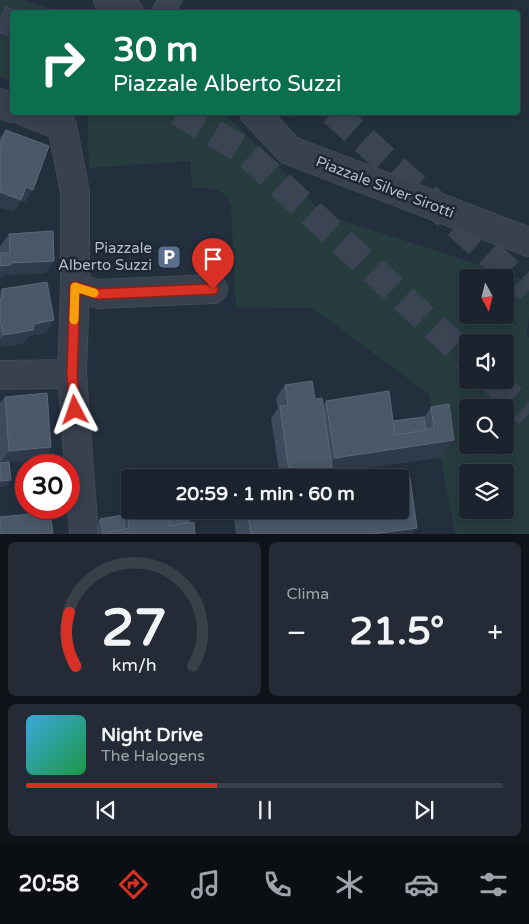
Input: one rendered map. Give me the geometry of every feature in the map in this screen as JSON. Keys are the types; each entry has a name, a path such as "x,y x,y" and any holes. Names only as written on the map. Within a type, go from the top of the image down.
{"street":[{"path":"108,0 126,10"},
{"path":"34,115 62,126 76,192 72,374 84,534"},
{"name":"Piazzale Silver Sirotti","path":"257,115 289,150 529,242"},
{"path":"75,287 98,294 213,289"},
{"path":"0,376 72,374"}],"green space":[{"path":"0,0 22,0 54,10 10,10 10,81 0,77"},
{"path":"87,115 226,115 323,214 492,269 459,269 459,324 514,324 514,276 529,281 529,317 526,335 529,338 529,534 455,534 429,394 312,308 236,307 231,207 229,201 226,196 216,190 193,188 190,161 89,168"}],"building":[{"path":"6,130 49,146 33,190 26,187 21,200 0,192 0,145"},
{"path":"53,231 54,261 11,263 11,265 0,266 0,253 10,253 9,234"},
{"path":"47,282 54,320 34,324 33,330 3,335 0,324 0,298 3,298 2,289"},
{"path":"312,381 315,399 322,398 332,469 289,469 280,406 288,405 285,385"},
{"path":"389,391 395,435 434,428 431,407 449,404 454,440 335,458 326,401"},
{"path":"47,393 51,447 9,451 5,397"},
{"path":"424,417 426,430 395,435 393,421"},
{"path":"9,462 11,480 0,481 0,463"},
{"path":"409,478 417,528 373,534 251,534 248,519 409,519"},
{"path":"121,515 125,529 103,534 100,519"},
{"path":"15,516 15,519 51,519 53,534 0,534 0,517"},
{"path":"128,519 170,519 170,526 194,522 195,534 107,534 107,532 129,528"},
{"path":"170,519 189,519 189,522 170,526"}],"tunnel":[{"path":"156,0 174,10"},
{"path":"0,19 10,22"},
{"path":"183,115 243,150 459,350"},
{"path":"336,115 529,290"},
{"path":"502,389 529,414"}],"slow traffic":[{"path":"74,320 75,287 94,293"}],"place":[{"name":"Piazzale Alberto Suzzi","path":"169,257"}],"route":[{"path":"75,410 72,374 75,287 98,294 213,289"}]}
